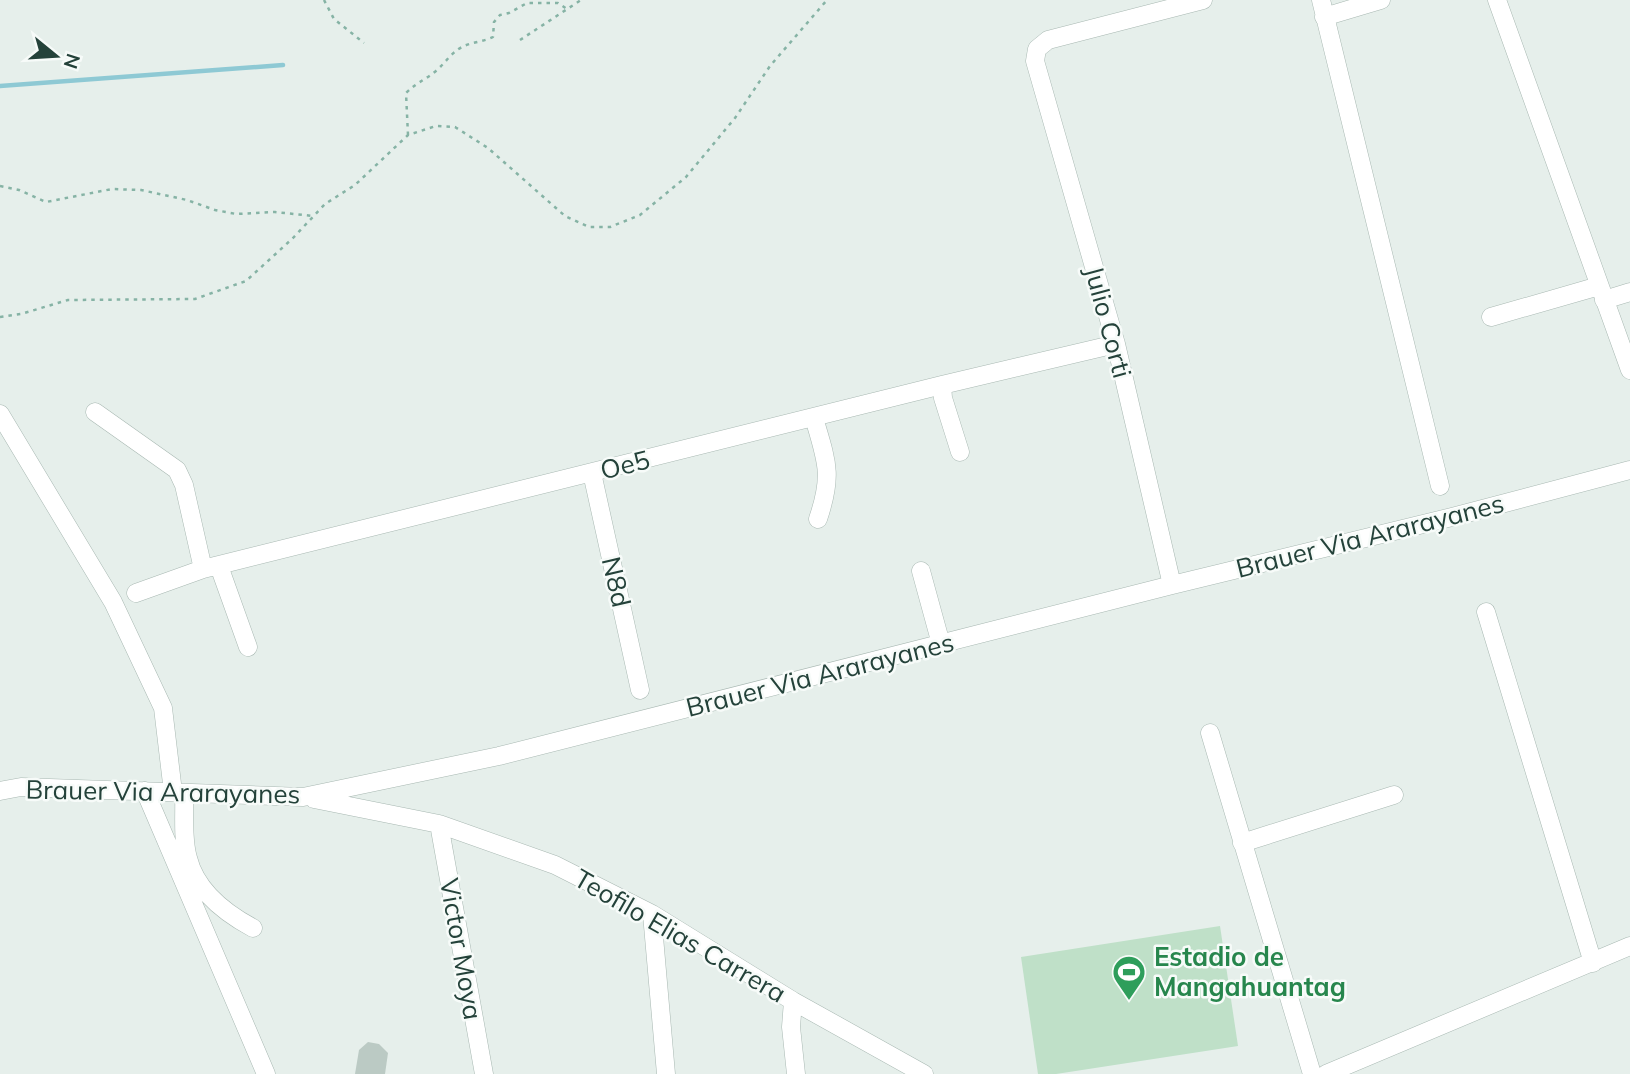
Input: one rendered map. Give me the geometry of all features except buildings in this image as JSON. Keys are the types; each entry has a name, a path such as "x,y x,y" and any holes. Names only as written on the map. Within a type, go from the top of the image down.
{"street":[{"name":"Julio Corti","path":"1172,585 1116,344 1035,61 1037,49 1048,40 1203,0"},
{"path":"1381,0 1322,8 1440,486"},
{"path":"1497,0 1630,370"},
{"path":"1491,317 1602,293 1630,292"},
{"name":"Oe5","path":"136,593 211,568 1116,344"},
{"path":"942,385 943,398 960,452"},
{"path":"95,412 177,470 211,568 248,647"},
{"path":"0,414 113,602 163,708 192,873 205,891 228,914 253,928"},
{"path":"814,418 827,462 827,492 818,519"},
{"name":"Brauer Via Ararayanes","path":"0,792 22,787 303,797 499,756 1630,470"},
{"name":"N8d","path":"592,473 640,690"},
{"path":"921,571 940,644"},
{"path":"1486,612 1592,962"},
{"path":"1210,733 1312,1074"},
{"path":"145,791 266,1074"},
{"path":"1242,843 1394,794"},
{"name":"Teofilo Elias Carrera","path":"303,797 439,824 555,865 652,914 793,1001 924,1074"},
{"name":"Victor Moya","path":"439,824 484,1074"},
{"path":"652,914 666,1074"},
{"path":"1326,1074 1630,946"},
{"path":"793,1001 791,1027 796,1074"}],"path":[{"path":"324,0 334,19 364,43"},
{"path":"520,40 581,0"},
{"path":"0,317 21,314 68,300 195,299 246,281 325,204 355,185 408,135 436,126 456,127 488,148 565,216 589,227 610,227 640,215 686,177 735,118 770,66 827,0"},
{"path":"408,135 406,93 465,45 481,43 494,37 494,22 500,15 527,3 537,2 558,3 567,9"},
{"path":"0,186 19,190 46,202 112,189 141,191 187,200 236,214 275,212 313,216"}],"green space":[{"name":"Estadio de Mangahuantag","path":"1220,926 1238,1046 1056,1074 1038,1074 1021,957"}],"waterway":[{"path":"0,86 283,65"}],"place":[{"name":"Estadio de Mangahuantag","path":"1129,1002"}]}
